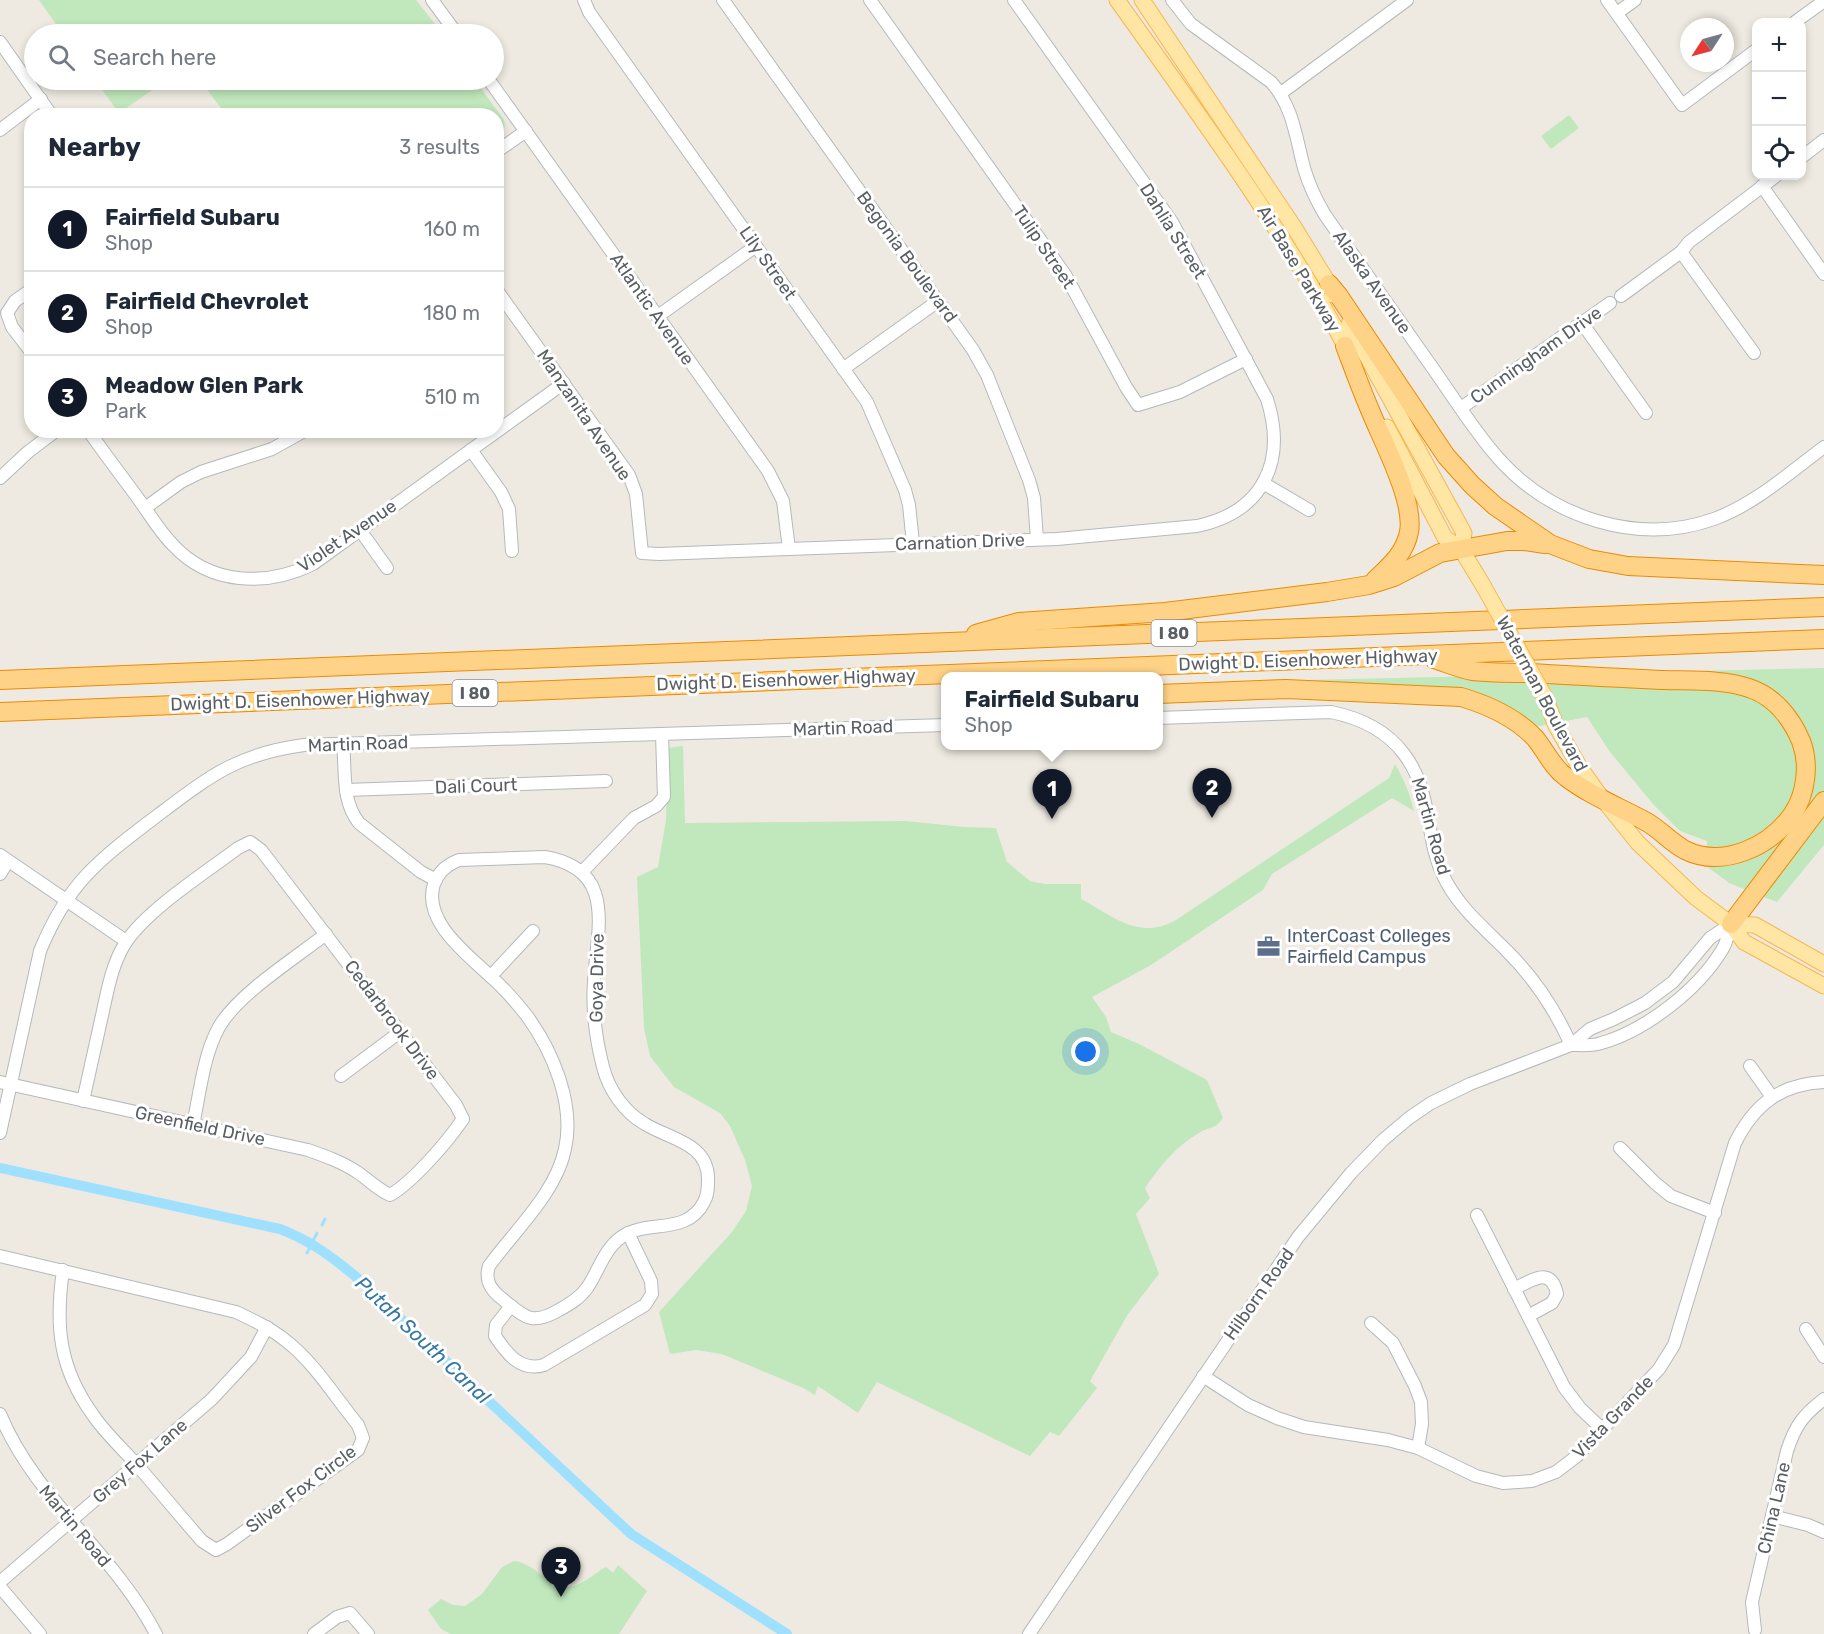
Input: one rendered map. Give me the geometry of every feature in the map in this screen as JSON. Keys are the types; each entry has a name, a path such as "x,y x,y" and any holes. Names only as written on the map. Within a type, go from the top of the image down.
{"highway":[{"path":"1329,284 1446,456 1495,506 1550,544 1589,559 1628,566 1824,575"},
{"path":"1345,346 1396,473 1410,519 1401,553 1393,564 1369,585"},
{"path":"945,643 1019,622 1165,612 1369,585 1394,576 1440,553 1507,541 1550,544"},
{"name":"Dwight D. Eisenhower Highway","path":"0,680 1824,607"},
{"name":"Dwight D. Eisenhower Highway","path":"1026,672 1824,639"},
{"path":"1163,694 1286,689 1461,697 1484,704 1510,718 1533,737 1564,776 1651,824 1670,840 1687,850 1700,855 1725,856 1749,850 1768,840 1790,817 1804,787 1803,747 1795,727 1781,709 1765,696 1749,688 1704,681 1472,671 1420,655"},
{"name":"Dwight D. Eisenhower Highway","path":"0,712 941,676"},
{"path":"1731,924 1824,801"}],"main road":[{"name":"Air Base Parkway","path":"1117,0 1247,185 1293,257 1345,346 1401,458 1445,538 1461,549 1484,587"},
{"name":"Air Base Parkway","path":"1142,0 1260,175 1329,284 1334,298 1464,533 1461,549"},
{"name":"Waterman Boulevard","path":"1484,587 1545,697 1556,726 1579,766 1638,843 1696,898 1731,924 1744,942 1824,987"},
{"name":"Waterman Boulevard","path":"1731,924 1755,925 1824,964"}],"street":[{"path":"432,0 450,24"},
{"name":"Lily Street","path":"584,0 589,12 867,402 909,505 913,543"},
{"name":"Begonia Boulevard","path":"723,0 973,350 987,375 1029,480 1034,498 1037,539"},
{"name":"Tulip Street","path":"870,0 1066,276 1138,405 1180,392 1246,359"},
{"name":"Dahlia Street","path":"1014,0 1172,222 1268,399 1274,418 1276,440 1274,455 1263,483"},
{"name":"Alaska Avenue","path":"1172,0 1191,24 1253,68 1281,93 1291,117 1314,198 1461,408 1500,460 1521,480 1563,508 1592,520 1649,530 1713,519 1742,506 1824,447"},
{"path":"1281,93 1407,0"},
{"path":"1608,0 1682,105 1752,53"},
{"path":"1617,13 1635,0"},
{"path":"1801,18 1824,1"},
{"path":"0,42 24,75"},
{"path":"35,90 47,108"},
{"name":"Atlantic Avenue","path":"496,90 768,471 777,487 786,515 789,549"},
{"path":"29,108 41,99"},
{"path":"0,130 24,112"},
{"path":"504,146 526,131"},
{"path":"1806,154 1824,140"},
{"name":"Cunningham Drive","path":"1461,408 1681,252 1689,242 1770,180"},
{"path":"1762,186 1824,274"},
{"path":"658,316 756,246"},
{"path":"1681,252 1754,353"},
{"path":"24,295 15,301 7,313 12,327 24,343"},
{"name":"Manzanita Avenue","path":"504,301 629,475 636,494 642,553"},
{"path":"843,369 938,301"},
{"path":"1582,323 1646,413"},
{"name":"Violet Avenue","path":"504,426 564,383"},
{"path":"0,478 46,438"},
{"name":"Violet Avenue","path":"94,438 173,545 185,556 217,574 252,580 271,579 313,564 488,438"},
{"path":"145,508 201,472 272,449 292,438"},
{"path":"471,450 501,492 509,509 512,551"},
{"path":"1263,483 1309,510"},
{"name":"Carnation Drive","path":"642,553 1037,539 1157,530 1213,523 1242,507 1263,483"},
{"path":"360,530 387,568"},
{"name":"Martin Road","path":"1163,717 1331,712 1357,719 1390,739 1404,753 1423,788 1432,844 1447,884 1465,908 1541,988 1571,1045"},
{"name":"Martin Road","path":"0,1133 5,1083 40,951 52,923 66,900 97,862 213,774 235,762 259,753 304,745 941,725"},
{"path":"511,1306 496,1325 495,1336 519,1363 533,1368 544,1365 645,1305 652,1294 651,1281 627,1233 612,1246 588,1288 573,1302 547,1317 529,1318 494,1292 488,1284 486,1275 489,1266 549,1189 555,1177 566,1147 567,1113 561,1085 540,1037 527,1017 491,976 454,942 433,907 431,892 440,872 449,864 459,860 545,857 562,859 582,872 634,818 656,806 664,797 662,734"},
{"path":"343,744 346,790 352,814 359,823 421,872 436,880"},
{"name":"Dali Court","path":"346,790 606,781"},
{"name":"Cedarbrook Drive","path":"126,941 159,908 238,848 250,842 261,850 456,1105 463,1119 401,1188 390,1195"},
{"path":"0,874 4,858 126,941 116,960 109,984 83,1101"},
{"name":"Goya Drive","path":"582,872 596,893 600,909 594,1008 603,1068 610,1089 626,1109 644,1124 685,1142 695,1149 703,1160 708,1174 708,1191 704,1203 691,1217 674,1226 640,1229 627,1233"},
{"name":"Hilborn Road","path":"1571,1045 1598,1044 1640,1025 1671,1005 1711,966 1724,948 1731,924"},
{"name":"Hilborn Road","path":"1029,1634 1310,1221 1383,1140 1408,1118 1449,1093 1571,1045 1590,1029 1632,1010 1659,993 1685,969 1710,938 1731,924"},
{"path":"491,976 533,931"},
{"path":"193,1125 209,1052 219,1028 233,1007 326,934"},
{"path":"341,1076 400,1032"},
{"path":"1750,1066 1772,1097"},
{"name":"Vista Grande","path":"1203,1376 1248,1405 1277,1418 1304,1427 1388,1440 1418,1448 1476,1476 1503,1483 1532,1481 1556,1472 1577,1456 1659,1369 1674,1345 1736,1143 1745,1124 1753,1113 1772,1097 1800,1085 1824,1082"},
{"name":"Greenfield Drive","path":"5,1083 308,1150 335,1160 390,1195"},
{"path":"1620,1148 1655,1184 1671,1196 1715,1213"},
{"path":"1477,1215 1564,1387 1580,1408 1602,1429"},
{"name":"Silver Fox Circle","path":"0,1256 63,1270 236,1312 267,1327 287,1341 307,1362 358,1425 363,1438 358,1450 216,1550 202,1541 93,1416 76,1388 64,1358 58,1324 63,1270"},
{"path":"1514,1289 1540,1276 1549,1278 1555,1284 1557,1294 1552,1303 1528,1316"},
{"path":"1371,1323 1393,1343 1414,1386 1420,1402 1422,1424 1418,1448"},
{"name":"Grey Fox Lane","path":"0,1582 212,1399 251,1357 267,1327"},
{"path":"1806,1329 1824,1357"},
{"name":"China Lane","path":"1755,1630 1752,1602 1787,1451 1794,1430 1806,1413 1824,1399"},
{"name":"Martin Road","path":"0,1414 23,1460 70,1521 124,1584 156,1634"},
{"path":"1772,1516 1824,1532"},
{"path":"0,1587 40,1634"},
{"path":"314,1634 337,1617 350,1613 368,1634"}],"green space":[{"path":"39,0 416,0 435,24 56,24"},
{"path":"102,90 152,90 126,108 115,108"},
{"path":"207,90 482,90 495,108 221,108"},
{"path":"1569,115 1579,128 1551,149 1541,136"},
{"path":"1824,668 1824,845 1777,902 1729,883 1705,865 1707,841 1680,831 1653,804 1610,752 1587,717 1535,727 1463,690 1305,680"},
{"path":"683,746 685,823 906,821 996,828 1007,862 1030,881 1045,884 1081,884 1081,899 1115,919 1138,927 1150,928 1163,926 1176,920 1389,778 1395,764 1401,775 1414,811 1392,798 1272,874 1263,890 1151,965 1092,997 1106,1017 1111,1032 1207,1080 1223,1118 1176,1150 1145,1188 1150,1198 1136,1214 1159,1274 1128,1314 1090,1381 1097,1388 1059,1436 1050,1432 1030,1456 877,1382 858,1413 818,1386 815,1395 722,1354 696,1350 670,1354 659,1312 732,1232 746,1211 752,1186 745,1160 730,1126 720,1113 674,1087 650,1056 644,1028 637,877 658,867 666,820 668,748"},
{"path":"514,1561 528,1566 554,1583 569,1587 583,1582 606,1567 613,1573 618,1565 647,1591 619,1634 451,1634 441,1629 428,1610 441,1599 453,1605 465,1606 482,1594 502,1567"}],"waterway":[{"name":"Putah South Canal","path":"0,1168 280,1229 310,1243 355,1276 631,1534 787,1634"},
{"path":"322,1225 325,1219"},
{"name":"Putah South Canal","path":"307,1253 317,1233"}],"place":[{"name":"Fairfield Chevrolet","path":"1212,818"},
{"name":"Fairfield Subaru","path":"1052,819"},
{"name":"InterCoast Colleges Fairfield Campus","path":"1269,946"},
{"name":"Meadow Glen Park","path":"561,1597"}]}
